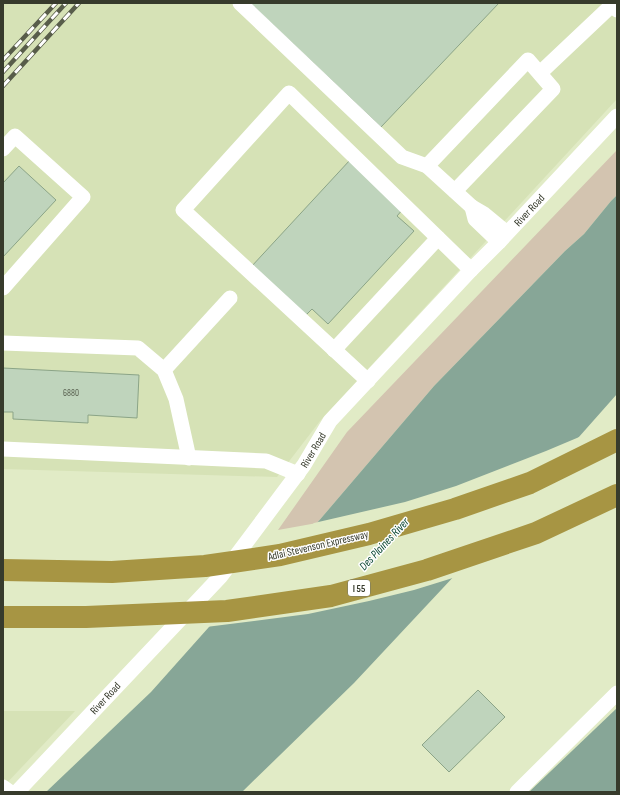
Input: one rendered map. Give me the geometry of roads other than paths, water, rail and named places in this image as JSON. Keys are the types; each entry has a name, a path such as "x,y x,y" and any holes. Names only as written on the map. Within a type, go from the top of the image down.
{"highway":[{"name":"Adlai Stevenson Expressway","path":"3,570 112,572 205,566 280,555 370,534 455,509 530,483 617,440"},
{"name":"I 55","path":"3,617 86,617 228,611 332,596 427,570 536,533 617,495"}],"street":[{"path":"240,3 402,158 427,166 472,207 484,214 503,237"},
{"path":"540,73 612,5 617,10"},
{"path":"427,166 528,60 554,89 455,191"},
{"path":"368,381 183,210 289,93 470,270"},
{"name":"River Road","path":"17,792 220,576 298,474 330,421 470,270 617,116"},
{"path":"3,149 15,136 83,197 3,288"},
{"path":"334,350 438,238"},
{"path":"164,370 230,298"},
{"path":"3,343 138,348 164,370 176,399 189,458"},
{"path":"3,450 266,461 298,474"},
{"path":"517,792 617,693"},
{"path":"3,787 10,792"}],"water":[{"name":"Des Plaines River","path":"617,195 617,394 486,542 354,683 242,792 46,792 151,692 217,618 317,523 434,386 565,251 584,234"},
{"path":"617,708 617,792 529,792"}],"railway":[{"path":"3,60 56,3"},
{"path":"3,72 66,3"},
{"path":"3,86 79,3"}]}
